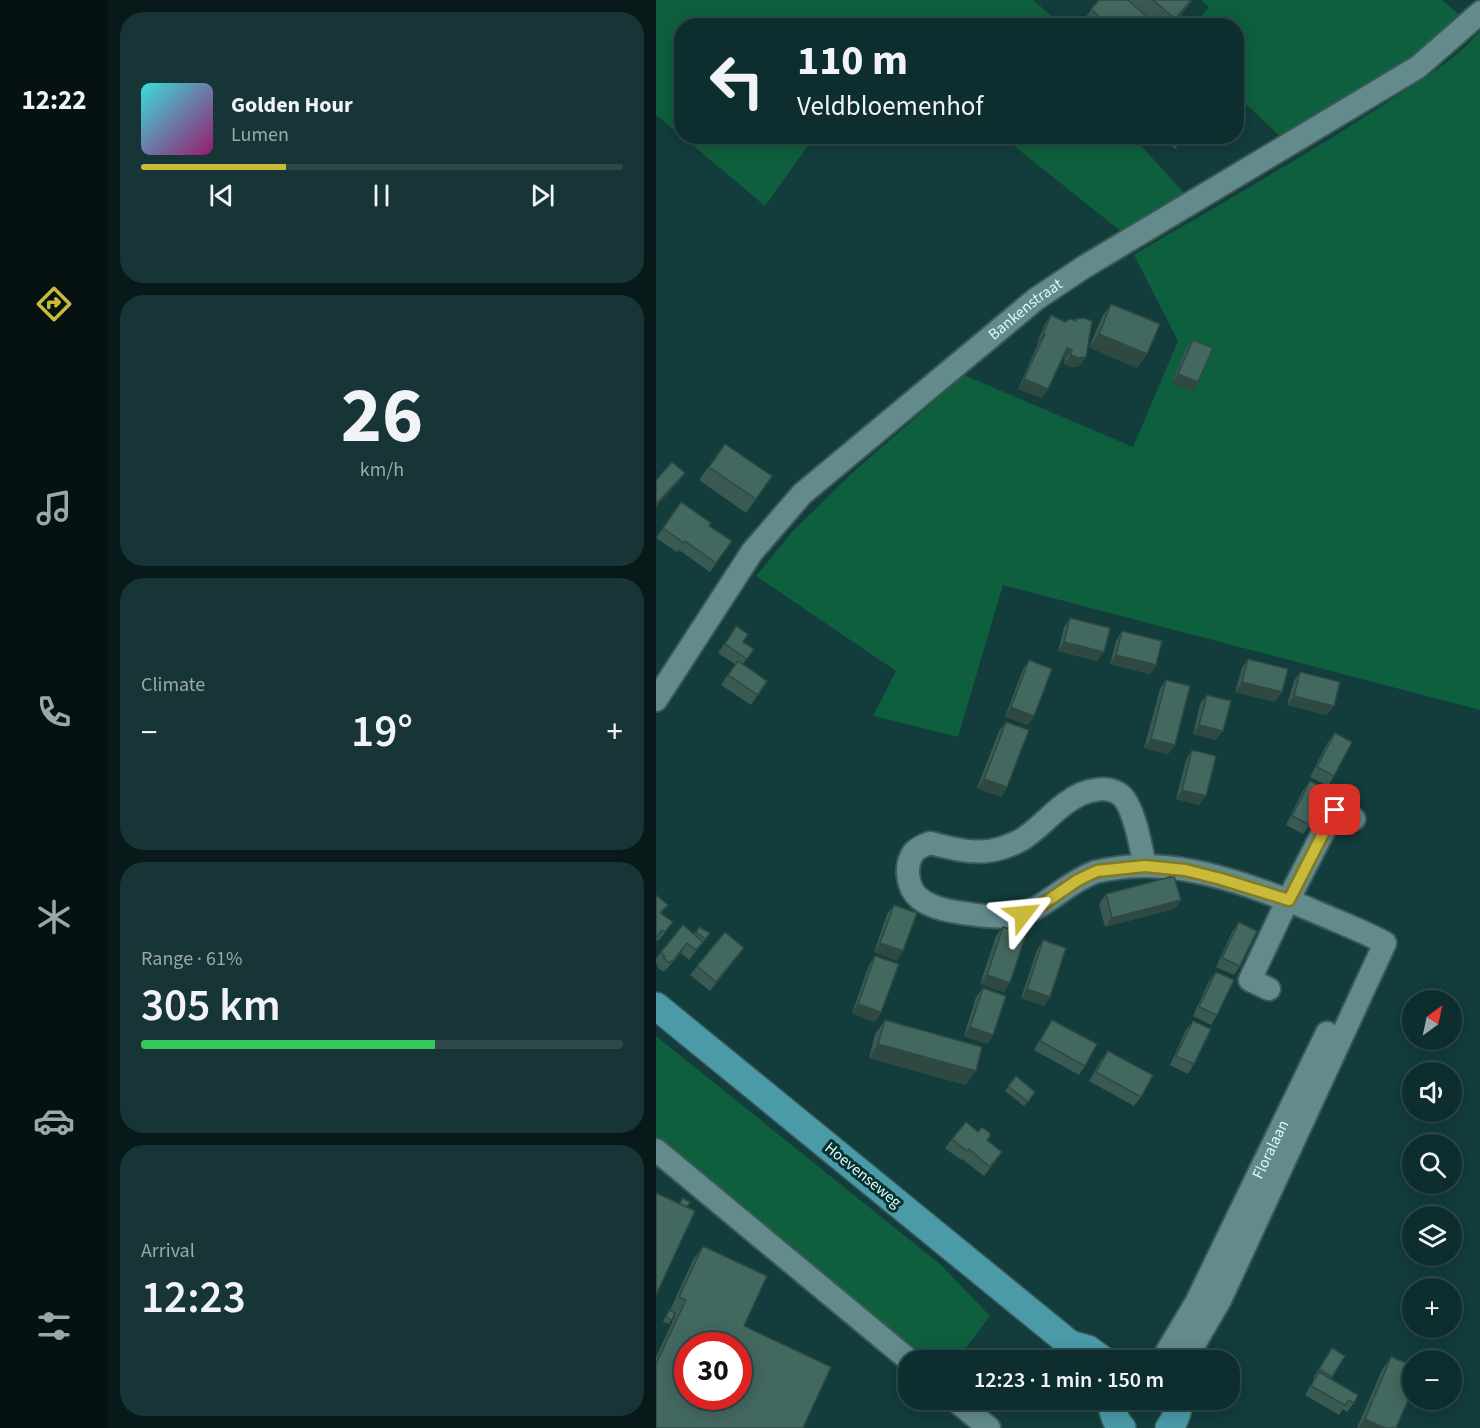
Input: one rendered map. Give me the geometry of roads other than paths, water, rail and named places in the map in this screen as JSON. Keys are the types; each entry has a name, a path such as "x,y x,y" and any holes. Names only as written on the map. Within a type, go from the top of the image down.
{"main road":[{"name":"Hoevenseweg","path":"656,1006 1072,1350"},
{"path":"1112,1410 1120,1427"}],"street":[{"name":"Bankenstraat","path":"656,700 752,552 802,494 1036,299 1084,267 1418,67 1481,12"},
{"path":"1145,866 1128,804 1113,790 1103,789 1068,801 1026,837 1000,849 970,852 930,843 924,845 914,852 909,864 908,877 911,888 919,898 935,907 1001,918 1023,914 1040,906 1078,880 1097,871 1145,866 1185,870 1289,900 1379,940"},
{"path":"1269,989 1250,980 1289,900 1335,810 1354,819"},
{"name":"Floralaan","path":"1168,1350 1196,1303 1379,940"},
{"name":"Floralaan","path":"1191,1350 1220,1300 1379,940"},
{"path":"656,1150 898,1351"},
{"path":"967,1410 989,1428"}]}
